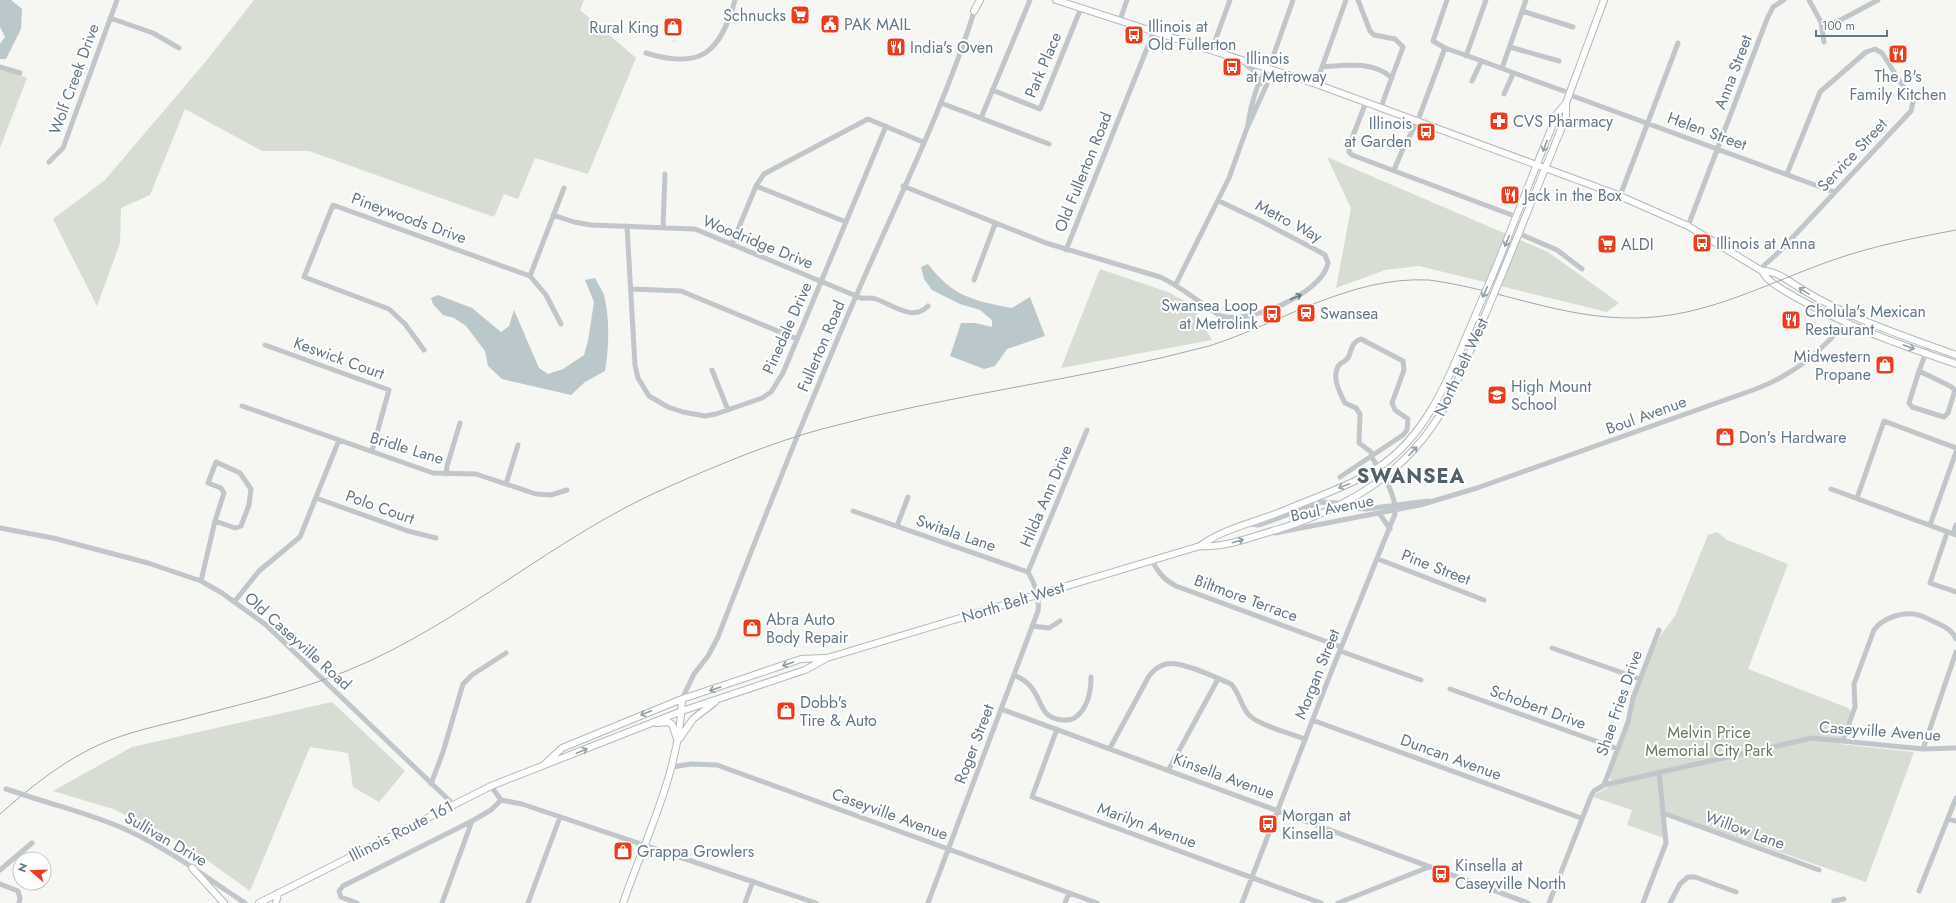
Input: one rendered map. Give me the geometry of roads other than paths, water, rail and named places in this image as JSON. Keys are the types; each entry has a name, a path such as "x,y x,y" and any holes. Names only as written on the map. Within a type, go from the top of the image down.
{"main road":[{"path":"974,11 979,0"},
{"path":"1566,103 1604,0"},
{"path":"1061,1 1316,84 1418,120 1620,196 1688,226 1761,270 1773,272 1814,297 1851,316 1956,355"},
{"name":"North Belt West","path":"682,712 805,670 827,658 1200,546 1216,535 1250,524 1351,483 1378,468 1410,440 1432,410 1449,378 1538,166 1557,114 1566,103"},
{"name":"North Belt West","path":"1200,546 1219,546 1263,534 1316,516 1342,505 1384,477 1418,444 1440,414 1455,386 1546,169 1566,117 1566,103"},
{"path":"1761,270 1768,280 1845,323 1956,364"},
{"name":"North Belt West","path":"682,699 801,660 827,658"},
{"path":"678,741 693,719 721,698"},
{"path":"622,903 672,767 678,741 682,712 682,699"},
{"name":"Illinois Route 161","path":"545,764 562,748 682,699"},
{"name":"Illinois Route 161","path":"259,903 491,786 682,712"},
{"path":"648,724 668,722 672,724 678,741"},
{"path":"192,868 224,903"},
{"path":"276,903 278,893"}],"street":[{"name":"Wolf Creek Drive","path":"48,162 63,148 117,0"},
{"path":"646,53 678,60 694,58 708,51 719,40 725,31 735,0"},
{"path":"981,118 1030,0"},
{"path":"1120,20 1127,0"},
{"path":"1212,49 1230,0"},
{"path":"1176,284 1219,201 1229,178 1247,128 1263,94 1269,68 1293,0"},
{"path":"1316,84 1346,0"},
{"path":"1358,0 1370,31 1374,35 1395,39 1403,47 1381,107"},
{"path":"1394,170 1418,120 1444,48 1433,41 1447,0"},
{"path":"1466,56 1486,0"},
{"path":"1502,68 1526,0"},
{"name":"Anna Street","path":"1688,226 1767,19 1773,7 1784,0"},
{"path":"1809,0 1821,22 1824,42"},
{"path":"1822,30 1878,0"},
{"name":"Park Place","path":"992,90 1040,109 1081,8"},
{"name":"Fullerton Road","path":"682,699 694,674 708,656 715,643 767,508 903,186 941,103 974,11"},
{"path":"1522,11 1573,27"},
{"path":"110,18 153,33 179,48"},
{"name":"Old Fullerton Road","path":"903,186 995,224 1066,250 1154,31"},
{"path":"1620,196 1678,43"},
{"path":"1510,46 1559,61"},
{"name":"Helen Street","path":"1444,48 1502,68 1513,74 1834,192"},
{"name":"Service Street","path":"1761,270 1911,111 1912,102 1882,53 1875,49 1866,52 1820,92 1787,174"},
{"path":"1240,59 1255,72 1260,84"},
{"path":"1472,81 1481,62"},
{"path":"1322,67 1356,64 1378,70 1392,78"},
{"path":"0,67 20,74"},
{"path":"1247,128 1249,113 1265,72 1269,68"},
{"path":"1504,94 1513,74"},
{"path":"1366,102 1349,146 1349,152 1352,155 1517,217"},
{"path":"941,103 1049,144"},
{"path":"732,244 756,186 769,170 868,119 923,142"},
{"name":"Pinedale Drive","path":"627,226 636,365 638,378 649,396 668,407 695,415 716,414 762,398 771,392 783,373 886,126"},
{"path":"663,227 665,174"},
{"path":"756,186 846,222"},
{"path":"561,324 546,295 530,276 564,188"},
{"name":"Metro Way","path":"1066,250 1150,274 1176,284 1216,313 1227,317 1251,317 1303,294 1317,283 1328,266 1327,259 1320,252 1219,201"},
{"name":"Pineywoods Drive","path":"424,350 405,324 389,309 304,277 333,205 530,276"},
{"name":"Woodridge Drive","path":"553,215 582,224 695,229 856,296 866,299 876,299 908,313 915,314 922,312 928,306"},
{"path":"974,280 995,224"},
{"path":"1520,234 1557,250 1582,269"},
{"path":"631,288 681,291 797,340"},
{"name":"Boul Avenue","path":"1250,524 1259,524 1322,502 1366,509 1395,507 1429,501 1500,481 1770,384 1790,373 1808,360 1851,316"},
{"path":"1340,477 1371,456 1403,435 1407,430 1408,419 1395,410 1392,403 1405,365 1404,361 1362,339 1354,344 1346,361 1340,364 1337,371 1337,381 1345,403 1356,408 1360,414 1359,443 1371,452 1371,456 1384,477 1395,507"},
{"name":"Keswick Court","path":"265,345 389,390 372,452"},
{"path":"1919,371 1950,386 1955,390 1948,413 1944,417 1912,407 1909,403 1919,371 1929,345"},
{"path":"712,370 728,410"},
{"name":"Bridle Lane","path":"242,406 432,472 446,474 476,474 536,494 552,495 568,490"},
{"path":"1857,498 1884,421 1956,448"},
{"path":"446,474 460,423"},
{"name":"Hilda Ann Drive","path":"1028,572 1087,430"},
{"path":"235,601 259,571 300,537 339,440"},
{"path":"506,484 518,444"},
{"path":"1930,525 1956,452"},
{"path":"201,581 215,521 224,493 220,488 208,483 216,462 235,469 245,478 251,489 249,505 241,526 236,528 215,521"},
{"path":"1831,489 1930,525 1947,533 1954,534 1956,525"},
{"path":"897,526 908,497"},
{"name":"Polo Court","path":"316,498 408,531 436,538"},
{"name":"Boul Avenue","path":"1263,534 1272,534 1379,513 1395,507"},
{"name":"Morgan Street","path":"1242,903 1340,649 1390,529 1395,507"},
{"name":"Switala Lane","path":"853,511 1028,572"},
{"path":"1379,513 1390,529"},
{"name":"Old Caseyville Road","path":"0,528 101,550 170,569 201,581 235,601 266,625 453,804"},
{"path":"1947,533 1930,583 1956,592"},
{"name":"Pine Street","path":"1378,559 1484,600"},
{"name":"Biltmore Terrace","path":"1152,561 1160,575 1166,581 1176,586 1421,680"},
{"path":"1028,572 1038,595"},
{"name":"Roger Street","path":"928,903 1038,611 1040,603 1038,595"},
{"path":"1843,740 1855,707 1854,684 1874,630 1878,625 1889,618 1913,613 1947,628 1954,634 1956,639"},
{"path":"1032,626 1048,628 1060,621"},
{"name":"Shae Fries Drive","path":"1604,785 1628,722 1633,698 1659,630"},
{"path":"1552,648 1640,679"},
{"path":"1923,749 1956,652"},
{"path":"431,784 443,752 462,684 472,675 506,653"},
{"path":"1110,748 1148,676 1156,668 1167,663 1179,664 1231,684 1237,690 1249,715 1257,721 1305,739"},
{"path":"1014,675 1031,686 1047,715 1065,720 1076,718 1081,713 1091,692 1090,677"},
{"path":"1169,769 1218,678"},
{"name":"Schobert Drive","path":"1450,689 1618,749"},
{"name":"Kinsella Avenue","path":"1001,709 1169,769 1528,903"},
{"name":"Duncan Avenue","path":"1312,720 1581,818"},
{"name":"Marilyn Avenue","path":"1057,729 1032,797 1321,903"},
{"name":"Caseyville Avenue","path":"1604,785 1805,739 1843,740 1923,749 1956,748"},
{"name":"Caseyville Avenue","path":"672,767 691,764 717,765 1097,903"},
{"path":"1643,903 1666,842 1659,772"},
{"path":"1549,903 1581,818 1594,791 1604,785"},
{"path":"491,786 501,800 520,803 816,903"},
{"name":"Sullivan Drive","path":"3,788 93,816 129,830 192,868 245,903"},
{"path":"1919,891 1956,798"},
{"path":"358,903 341,897 339,891 343,886 472,821 491,810 501,800"},
{"name":"Willow Lane","path":"1663,813 1819,870"},
{"path":"528,903 560,817"},
{"path":"1948,819 1956,821"},
{"path":"442,903 472,821"},
{"path":"0,870 32,842"},
{"path":"1338,903 1429,867"},
{"path":"1670,903 1680,884 1688,877 1695,877 1736,892"},
{"path":"745,903 752,881"},
{"path":"0,884 18,891 20,898 18,903"},
{"path":"1065,903 1068,893"},
{"path":"1834,903 1844,899"}],"tram line":[{"path":"0,814 49,774 75,757 103,743 143,730 309,685 349,670 391,651 431,628 547,554 627,507 668,487 725,463 764,448 822,429 919,406 1113,368 1209,346 1316,303 1371,285 1400,281 1429,280 1455,284 1582,314 1634,318 1660,316 1711,306 1833,260 1878,246 1956,230"}],"place":[{"name":"Schnucks","path":"800,15"},
{"name":"PAK MAIL","path":"830,24"},
{"name":"Rural King","path":"673,27"},
{"name":"Illinois at Old Fullerton","path":"1134,35"},
{"name":"India's Oven","path":"896,47"},
{"name":"The B's Family Kitchen","path":"1898,54"},
{"name":"Illinois at Metroway","path":"1232,67"},
{"name":"CVS Pharmacy","path":"1499,121"},
{"name":"Illinois at Garden","path":"1426,132"},
{"name":"Jack in the Box","path":"1510,195"},
{"name":"Illinois at Anna","path":"1702,243"},
{"name":"ALDI","path":"1607,244"},
{"name":"Swansea","path":"1306,313"},
{"name":"Swansea Loop at Metrolink","path":"1272,314"},
{"name":"Cholula's Mexican Restaurant","path":"1791,320"},
{"name":"Midwestern Propane","path":"1885,365"},
{"name":"High Mount School","path":"1497,395"},
{"name":"Don's Hardware","path":"1725,437"},
{"name":"Abra Auto Body Repair","path":"752,628"},
{"name":"Dobb's Tire & Auto","path":"786,711"},
{"name":"Morgan at Kinsella","path":"1268,824"},
{"name":"Grappa Growlers","path":"623,851"},
{"name":"Kinsella at Caseyville North","path":"1441,874"}],"district":[{"name":"SWANSEA","path":"1411,476"}],"park label":[{"name":"Melvin Price Memorial City Park","path":"1709,741"}]}
